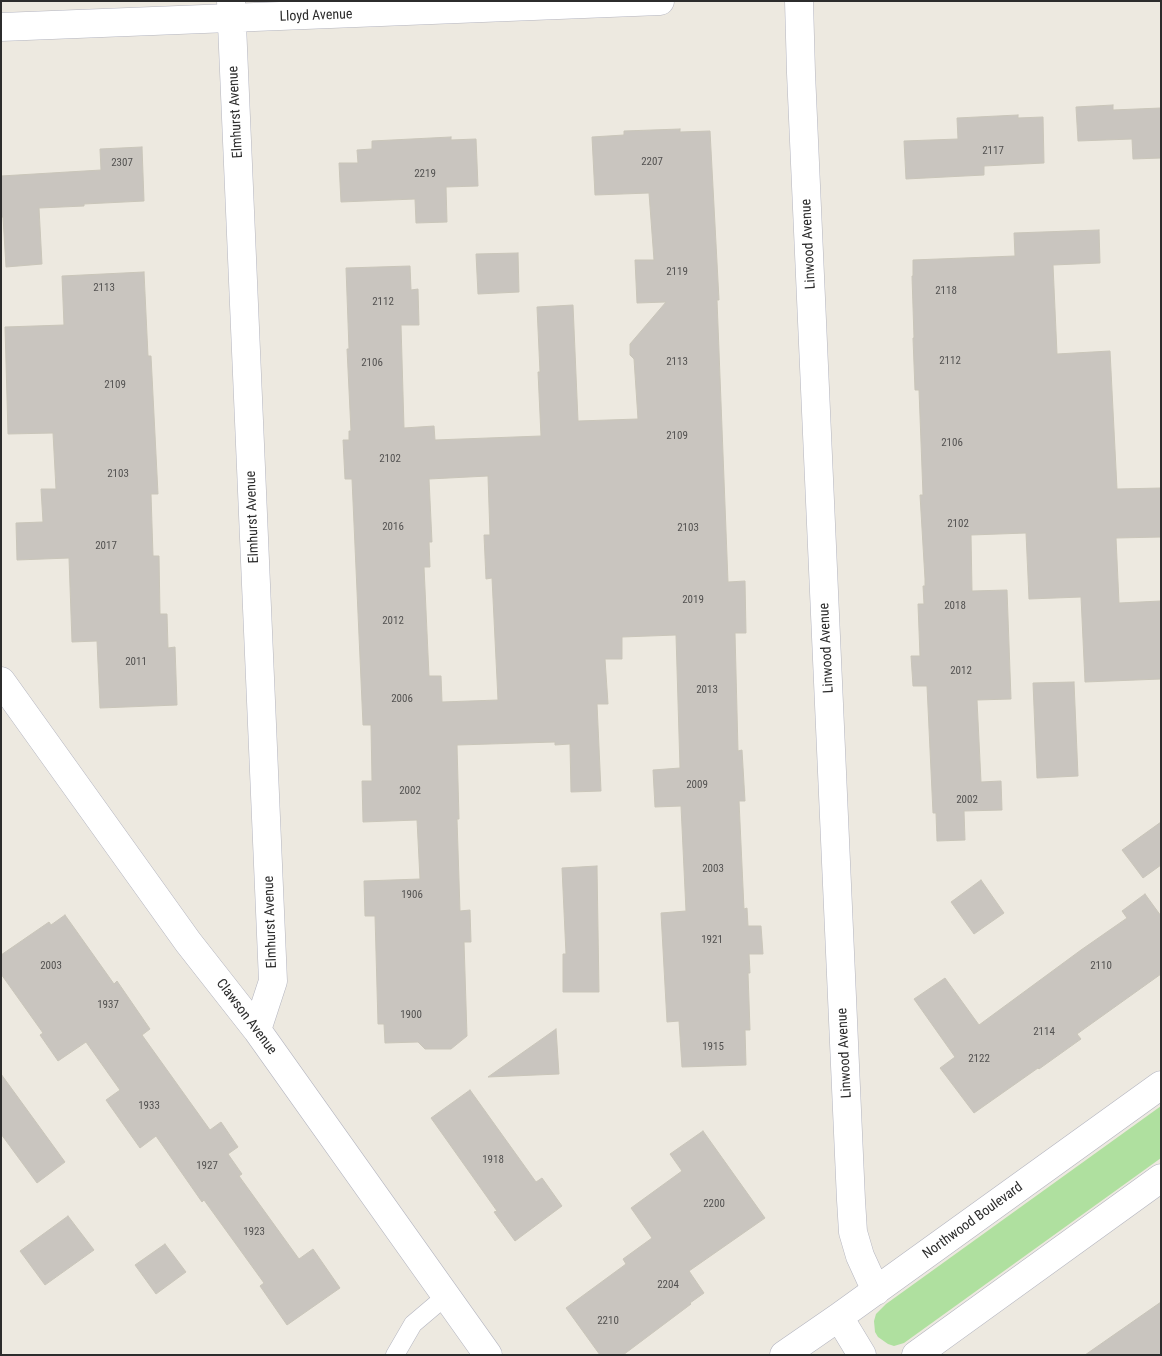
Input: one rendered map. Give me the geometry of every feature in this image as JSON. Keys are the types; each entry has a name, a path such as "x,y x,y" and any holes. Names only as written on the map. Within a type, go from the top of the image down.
{"street":[{"name":"Lloyd Avenue","path":"1,27 231,10 660,1"},
{"name":"Linwood Avenue","path":"800,1 801,73 851,1200 853,1232 860,1256 876,1291"},
{"name":"Elmhurst Avenue","path":"231,10 273,981 257,1030"},
{"name":"Clawson Avenue","path":"1,681 188,942 257,1030 488,1355"},
{"name":"Northwood Boulevard","path":"784,1355 1161,1086"},
{"path":"916,1355 1161,1178"},
{"path":"839,1317 862,1355"}],"lane":[{"path":"395,1355 413,1324 446,1296"}],"green space":[{"path":"1161,1106 1161,1158 904,1343 894,1346 878,1337 875,1332 874,1321 876,1314 886,1304"}],"building":[{"path":"1113,105 1113,110 1161,108 1161,158 1133,159 1132,139 1078,141 1076,107"},
{"path":"1018,115 1018,118 1043,117 1044,163 984,166 984,175 906,179 904,141 958,139 957,118"},
{"path":"680,129 680,132 710,131 719,300 717,300 728,582 745,581 746,633 735,633 738,751 742,750 745,801 739,801 744,909 747,908 748,926 761,926 763,954 749,954 750,1030 745,1030 746,1065 682,1067 679,1021 667,1022 661,913 686,911 681,806 655,807 653,770 680,768 676,635 622,637 622,659 605,659 608,704 597,704 601,791 571,792 570,744 555,745 555,742 457,745 460,911 470,910 471,942 464,942 467,1036 451,1049 425,1049 418,1042 385,1043 384,1024 378,1024 375,916 365,916 364,881 420,879 417,820 363,822 362,781 372,781 371,725 363,725 352,479 345,479 343,440 349,440 349,431 351,431 346,268 410,266 411,290 418,289 419,325 401,325 404,428 434,426 435,440 541,436 537,307 573,305 578,421 638,419 634,359 630,355 630,344 666,302 637,303 635,260 654,260 649,193 595,195 592,137 624,135 624,131","holes":["488,476 490,535 484,535 486,579 492,578 498,700 442,702 441,676 429,676 424,567 430,567 429,542 432,542 429,479"]},
{"path":"451,137 451,140 476,139 478,186 446,187 447,222 416,223 415,199 341,202 339,163 358,163 357,150 372,149 372,141"},
{"path":"142,147 144,201 39,208 42,264 6,267 3,217 1,217 1,176 101,170 100,149"},
{"path":"1099,230 1100,263 1053,265 1057,354 1110,351 1117,489 1161,488 1161,537 1116,538 1119,603 1161,601 1161,679 1085,682 1081,597 1029,599 1026,533 971,535 972,591 1007,590 1011,699 977,700 981,782 1001,781 1002,810 964,811 965,840 937,841 936,813 933,813 927,686 913,686 911,656 920,656 918,604 924,604 923,586 925,586 920,495 923,495 919,390 915,390 913,338 913,260 1015,256 1014,233"},
{"path":"518,253 519,292 478,294 476,254"},
{"path":"144,272 148,356 151,356 158,494 151,494 153,556 159,556 160,614 167,614 168,648 175,647 177,705 100,708 97,641 72,642 69,558 17,560 16,523 43,522 41,489 56,489 53,433 8,434 5,327 64,325 62,276"},
{"path":"1074,682 1078,776 1037,778 1033,683"},
{"path":"1161,822 1161,865 1143,878 1122,850"},
{"path":"597,866 599,992 563,992 563,954 566,954 562,868"},
{"path":"981,880 1004,913 974,934 951,902"},
{"path":"1145,894 1161,916 1161,974 1077,1034 1081,1039 974,1113 940,1068 955,1057 914,999 945,978 979,1025 1127,918 1122,911"},
{"path":"65,915 114,984 117,981 150,1029 142,1035 210,1130 221,1122 238,1147 228,1154 242,1174 239,1176 299,1259 313,1249 340,1288 287,1325 260,1286 264,1283 204,1200 202,1202 156,1136 140,1148 106,1100 120,1090 86,1042 58,1061 40,1035 43,1033 1,974 1,955 49,922 51,925"},
{"path":"556,1029 559,1074 488,1077"},
{"path":"1,1074 65,1162 37,1183 1,1134"},
{"path":"470,1090 536,1182 542,1178 562,1206 515,1241 494,1212 497,1211 431,1118"},
{"path":"703,1131 765,1218 689,1271 704,1293 691,1304 623,1355 600,1355 566,1308 626,1264 623,1259 652,1238 631,1208 682,1171 670,1154"},
{"path":"68,1216 94,1250 45,1285 20,1251"},
{"path":"165,1244 186,1272 156,1294 135,1265"},
{"path":"1161,1302 1161,1355 1085,1355"}]}
